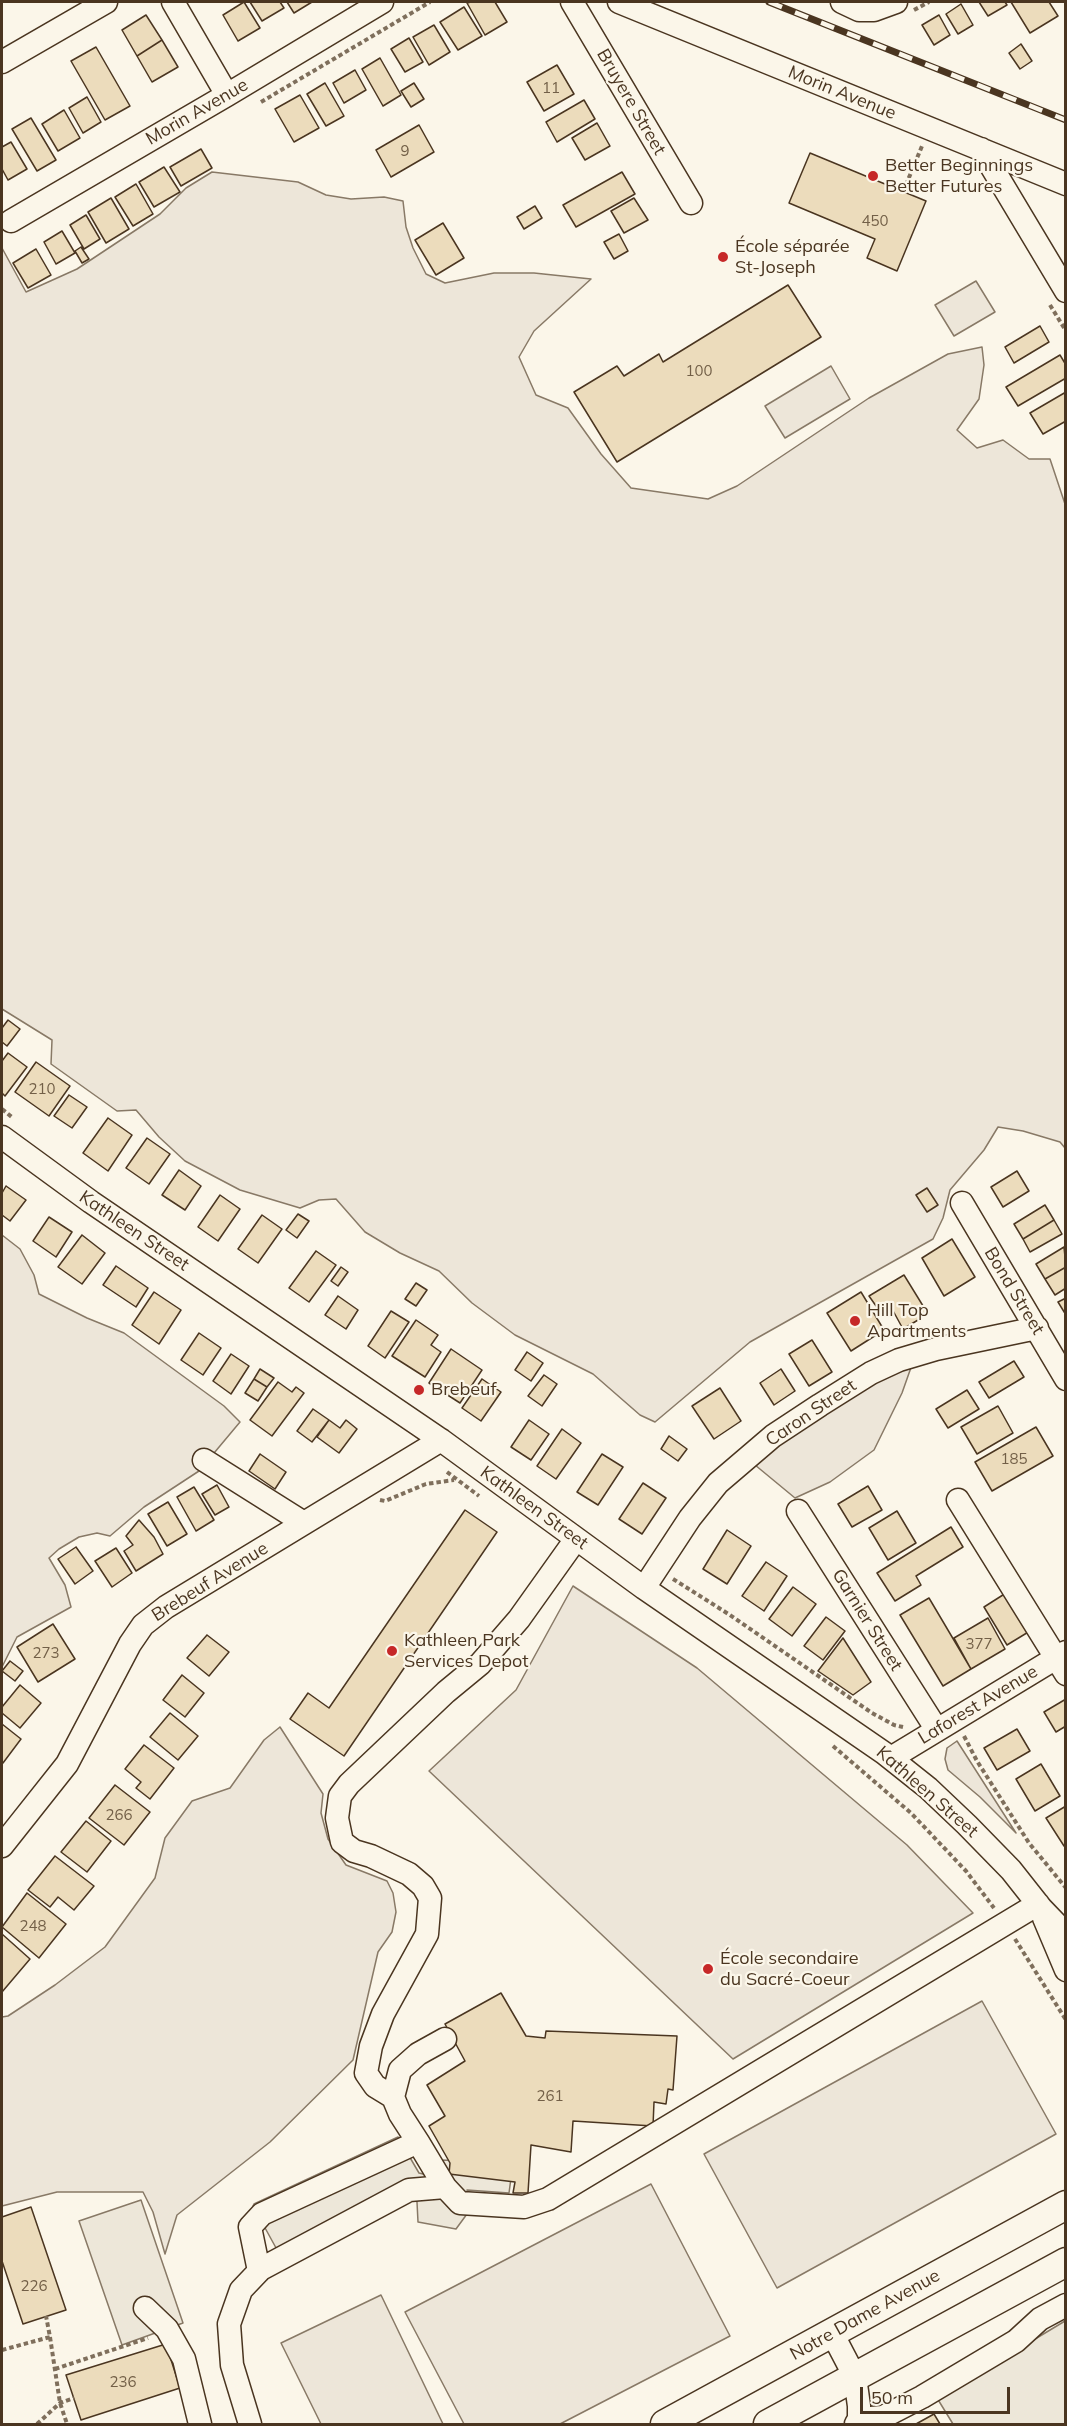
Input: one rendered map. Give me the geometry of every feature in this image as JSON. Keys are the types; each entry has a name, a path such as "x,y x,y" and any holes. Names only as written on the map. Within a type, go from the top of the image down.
{"main road":[{"name":"Notre Dame Avenue","path":"665,2424 1065,2205"},
{"path":"768,2424 1065,2262"}],"street":[{"path":"2,63 106,2"},
{"path":"173,2 227,95"},
{"name":"Morin Avenue","path":"11,221 382,2"},
{"name":"Bruyere Street","path":"572,2 690,203"},
{"name":"Morin Avenue","path":"619,2 1065,184"},
{"path":"842,2 859,10 874,10 896,2"},
{"path":"981,149 1057,296"},
{"name":"Kathleen Street","path":"2,1137 91,1202 441,1440 644,1588 891,1758 967,1824 1053,1917 1065,1970"},
{"name":"Bond Street","path":"962,1203 1065,1379"},
{"name":"Caron Street","path":"644,1588 690,1518 718,1483 773,1436 871,1373 899,1360 936,1348 1037,1328"},
{"name":"Brebeuf Avenue","path":"2,1846 67,1764 129,1644 143,1625 166,1607 441,1440"},
{"path":"204,1460 304,1523"},
{"path":"958,1500 1062,1661"},
{"name":"Garnier Street","path":"798,1511 940,1722"},
{"path":"576,1539 519,1619 480,1664 446,1692 348,1784 340,1796 337,1818 342,1842 354,1851 371,1856 409,1874 423,1886 430,1898 427,1934 383,2014 371,2046 366,2073 375,2086 393,2097 400,2114 445,2187 460,2203 525,2206 548,2199 1053,1917"},
{"name":"Laforest Avenue","path":"891,1758 940,1722 1062,1661"},
{"path":"393,2097 400,2070 418,2054 445,2039"},
{"path":"259,2271 250,2227 262,2214 418,2142"},
{"path":"250,2424 232,2366 229,2324 242,2290 259,2271 409,2190 445,2187"},
{"path":"832,2333 855,2377 857,2422 883,2417 922,2397 1011,2344 1040,2319 1065,2305"},
{"path":"145,2308 169,2332 184,2359 200,2424"}],"path":[{"path":"261,102 430,2"},
{"path":"912,141 932,149"},
{"path":"903,192 922,146"},
{"path":"1057,296 1065,331"},
{"path":"2,1109 20,1123"},
{"path":"353,1494 385,1501 426,1484 454,1480"},
{"path":"657,1569 730,1615 872,1713 894,1725 907,1728 940,1722 977,1761 1029,1843 1065,1888"},
{"path":"45,2316 60,2403 67,2424"},
{"path":"55,2369 169,2332"},
{"path":"2,2350 50,2337"},
{"path":"37,2424 60,2403 74,2398"}],"shaded area":[{"path":"212,172 298,182 326,195 351,199 384,197 403,201 406,227 426,274 445,283 494,273 534,273 591,279 534,331 519,357 536,395 568,408 601,454 631,488 708,499 737,486 869,398 948,354 982,347 984,365 979,399 957,430 977,448 1003,440 1029,459 1050,459 1065,504 1065,1148 1060,1142 1023,1131 998,1127 984,1150 950,1190 943,1218 933,1239 750,1342 655,1422 640,1415 593,1374 515,1335 472,1303 439,1271 400,1253 365,1232 336,1199 319,1200 300,1208 240,1190 185,1161 159,1137 136,1110 117,1111 51,1064 52,1040 2,1009 2,248 26,292 77,269 160,214 186,188"},
{"path":"976,281 995,312 954,336 935,305"},
{"path":"831,366 850,399 785,438 765,406"},
{"path":"2,1235 20,1249 34,1275 39,1294 124,1333 224,1406 240,1422 199,1471 144,1507 110,1536 97,1533 79,1537 49,1558 65,1585 71,1607 17,1637 2,1667"},
{"path":"914,1359 902,1393 874,1450 830,1482 795,1498 749,1460"},
{"path":"573,1586 697,1668 907,1845 973,1913 733,2059 429,1771 516,1690"},
{"path":"280,1727 323,1794 321,1813 328,1839 346,1865 387,1881 393,1893 396,1912 392,1932 378,1952 353,2060 270,2142 177,2215 165,2254 153,2212 143,2192 57,2192 2,2206 2,2017 8,2016 55,1985 105,1947 155,1878 165,1838 192,1801 230,1788 264,1740"},
{"path":"957,1741 1016,1833 980,1797 948,1770 945,1759 947,1748"},
{"path":"982,2001 1056,2134 777,2288 704,2154"},
{"path":"398,2137 419,2173 439,2178 441,2160 513,2163 509,2193 467,2190 475,2203 456,2229 418,2222 417,2202 408,2188 281,2257 254,2204"},
{"path":"651,2184 730,2336 560,2424 464,2424 405,2312"},
{"path":"141,2200 183,2323 122,2345 79,2221"},
{"path":"381,2295 443,2424 321,2424 281,2343"},
{"path":"1065,2321 1065,2424 953,2424 937,2398"}],"building":[{"path":"244,2 260,28 238,41 223,15"},
{"path":"250,2 280,2 284,8 262,21"},
{"path":"287,2 312,2 294,13"},
{"path":"495,2 507,22 485,35 467,3"},
{"path":"979,2 1005,2 1007,5 988,16"},
{"path":"1011,2 1049,2 1058,16 1030,33"},
{"path":"961,4 973,25 958,34 946,14"},
{"path":"464,7 482,36 458,50 440,22"},
{"path":"146,15 162,40 137,56 122,30"},
{"path":"939,15 950,35 934,45 922,25"},
{"path":"434,25 450,52 429,65 413,37"},
{"path":"409,38 423,62 405,72 391,49"},
{"path":"162,40 178,67 152,82 137,56"},
{"path":"1021,44 1032,61 1020,69 1009,53"},
{"path":"96,47 130,106 105,120 71,61"},
{"path":"380,58 401,95 383,106 362,69"},
{"path":"557,65 574,94 544,111 527,82"},
{"path":"355,70 366,90 344,103 333,83"},
{"path":"325,83 344,116 326,126 307,94"},
{"path":"414,83 424,99 411,107 401,91"},
{"path":"300,95 319,128 294,142 275,109"},
{"path":"87,97 101,122 83,133 69,108"},
{"path":"584,100 595,119 557,142 546,122"},
{"path":"64,110 80,138 58,151 42,124"},
{"path":"31,118 56,160 37,171 12,129"},
{"path":"597,123 610,146 585,160 572,138"},
{"path":"419,125 434,152 391,177 376,150"},
{"path":"11,142 27,169 8,180 2,169 2,147"},
{"path":"201,149 212,168 181,186 170,167"},
{"path":"810,153 926,201 897,271 867,258 875,239 789,203"},
{"path":"164,167 180,192 154,207 139,182"},
{"path":"622,172 635,194 576,227 563,205"},
{"path":"136,184 153,214 133,226 115,197"},
{"path":"111,198 129,229 106,243 88,212"},
{"path":"634,198 648,220 624,233 611,211"},
{"path":"535,206 542,218 524,229 517,217"},
{"path":"86,215 100,239 84,249 70,225"},
{"path":"443,223 464,258 436,275 415,240"},
{"path":"62,231 75,253 56,264 44,242"},
{"path":"619,234 628,251 614,259 604,242"},
{"path":"81,247 89,259 82,263 75,251"},
{"path":"36,249 51,275 28,288 13,263"},
{"path":"788,285 821,337 617,462 574,392 617,366 624,376 659,354 663,362"},
{"path":"1040,326 1049,342 1014,363 1005,347"},
{"path":"1060,355 1066,365 1066,378 1018,406 1006,387"},
{"path":"1066,392 1066,421 1043,434 1030,413"},
{"path":"8,1020 20,1029 7,1046 2,1042 2,1028"},
{"path":"8,1053 27,1067 5,1096 2,1093 2,1061"},
{"path":"36,1062 70,1086 49,1116 15,1092"},
{"path":"69,1095 87,1107 72,1128 54,1116"},
{"path":"108,1118 132,1135 108,1171 83,1153"},
{"path":"147,1138 170,1154 149,1184 126,1168"},
{"path":"179,1170 201,1186 185,1210 162,1195"},
{"path":"1017,1171 1029,1191 1003,1207 991,1187"},
{"path":"6,1186 26,1200 10,1221 2,1215 2,1193"},
{"path":"927,1188 938,1205 927,1212 916,1195"},
{"path":"220,1195 240,1209 218,1241 198,1227"},
{"path":"1045,1205 1054,1220 1023,1239 1014,1224"},
{"path":"298,1214 309,1221 297,1238 286,1230"},
{"path":"262,1215 282,1229 258,1263 238,1249"},
{"path":"49,1217 72,1232 56,1257 33,1241"},
{"path":"1054,1220 1062,1234 1030,1252 1023,1239"},
{"path":"82,1235 105,1253 82,1284 58,1267"},
{"path":"952,1239 975,1277 944,1296 922,1258"},
{"path":"1064,1247 1066,1267 1045,1279 1036,1264"},
{"path":"316,1251 336,1265 309,1302 289,1288"},
{"path":"116,1266 148,1288 136,1307 103,1285"},
{"path":"341,1267 348,1272 338,1286 331,1281"},
{"path":"1066,1267 1066,1288 1055,1295 1045,1279"},
{"path":"904,1275 928,1314 903,1329 891,1307 881,1313 869,1296"},
{"path":"416,1283 427,1290 416,1306 405,1299"},
{"path":"154,1292 181,1310 159,1344 132,1325"},
{"name":"Hill Top Apartments","path":"861,1292 884,1330 851,1351 827,1313"},
{"path":"338,1296 358,1310 346,1329 325,1315"},
{"path":"1066,1298 1066,1315 1058,1302"},
{"path":"391,1311 409,1322 385,1358 368,1346"},
{"path":"416,1320 438,1335 431,1345 441,1352 425,1377 392,1356"},
{"path":"199,1333 221,1348 203,1375 181,1360"},
{"path":"812,1340 832,1372 809,1386 789,1354"},
{"path":"451,1349 482,1370 460,1403 429,1383"},
{"path":"527,1352 543,1363 531,1381 515,1370"},
{"path":"231,1354 249,1366 231,1394 213,1381"},
{"path":"1014,1361 1024,1377 989,1398 979,1382"},
{"path":"260,1369 274,1378 267,1387 254,1379"},
{"path":"781,1369 795,1391 774,1405 760,1383"},
{"path":"544,1375 557,1384 542,1406 528,1396"},
{"path":"254,1379 267,1387 258,1401 245,1393"},
{"path":"482,1379 501,1392 481,1421 462,1408"},
{"path":"278,1382 292,1392 296,1387 304,1393 272,1436 250,1420"},
{"path":"720,1388 741,1421 714,1439 692,1406"},
{"path":"967,1390 979,1409 948,1428 936,1409"},
{"path":"998,1406 1013,1433 977,1454 961,1427"},
{"path":"313,1409 329,1420 312,1442 297,1431"},
{"path":"329,1420 340,1428 346,1420 357,1429 339,1453 317,1437"},
{"path":"529,1420 549,1434 531,1460 511,1447"},
{"path":"1036,1427 1053,1456 992,1491 975,1462"},
{"path":"562,1429 581,1443 556,1479 537,1466"},
{"path":"669,1436 687,1449 678,1461 661,1449"},
{"path":"260,1454 286,1472 275,1489 249,1471"},
{"path":"602,1454 623,1467 598,1505 577,1492"},
{"path":"643,1483 666,1498 642,1534 619,1519"},
{"path":"217,1485 229,1507 215,1515 202,1494"},
{"path":"868,1486 882,1510 852,1527 838,1504"},
{"path":"194,1487 214,1520 196,1531 177,1497"},
{"path":"168,1502 187,1534 167,1546 148,1514"},
{"name":"Kathleen Park Services Depot","path":"465,1510 497,1532 344,1756 290,1719 308,1693 329,1708"},
{"path":"897,1511 916,1543 888,1560 869,1528"},
{"path":"139,1520 154,1537 163,1554 136,1571 124,1551 133,1545 126,1536"},
{"path":"951,1527 963,1547 916,1576 921,1585 895,1601 877,1573"},
{"path":"727,1530 751,1546 727,1584 703,1569"},
{"path":"76,1547 93,1571 75,1584 58,1559"},
{"path":"116,1548 132,1573 112,1587 95,1561"},
{"path":"766,1562 787,1576 764,1611 742,1596"},
{"path":"793,1587 816,1604 792,1636 769,1619"},
{"path":"1006,1593 1030,1631 1007,1645 984,1607"},
{"path":"929,1598 971,1669 943,1686 900,1615"},
{"path":"826,1617 845,1631 823,1660 804,1646"},
{"path":"988,1618 1005,1649 971,1669 954,1638"},
{"path":"53,1624 75,1659 38,1682 17,1647"},
{"path":"207,1635 229,1652 209,1676 187,1658"},
{"path":"843,1638 871,1682 853,1695 818,1671"},
{"path":"10,1661 23,1671 15,1681 2,1671"},
{"path":"182,1675 204,1693 185,1717 163,1700"},
{"path":"20,1685 41,1703 20,1728 2,1713 2,1707"},
{"path":"1066,1699 1066,1726 1056,1732 1044,1712"},
{"path":"170,1713 198,1736 178,1760 150,1737"},
{"path":"2,1724 21,1739 3,1763 2,1761"},
{"path":"1017,1729 1030,1751 997,1770 984,1748"},
{"path":"144,1745 174,1768 150,1799 136,1788 141,1782 125,1769"},
{"path":"1041,1764 1060,1796 1035,1811 1016,1779"},
{"path":"115,1785 150,1812 124,1845 89,1818"},
{"path":"1066,1806 1066,1845 1064,1846 1046,1818"},
{"path":"86,1821 111,1841 87,1872 61,1852"},
{"path":"55,1856 94,1886 74,1910 58,1897 50,1907 28,1890"},
{"path":"27,1893 66,1924 39,1958 2,1927"},
{"path":"2,1934 30,1959 2,1992"},
{"path":"501,1993 526,2036 545,2038 546,2031 677,2036 673,2090 668,2089 666,2104 654,2102 653,2126 573,2121 571,2152 531,2145 528,2193 513,2193 515,2182 449,2174 450,2163 429,2126 445,2116 427,2085 465,2061 445,2024"},
{"path":"31,2207 66,2310 23,2324 2,2261 2,2217"},
{"path":"166,2344 180,2388 81,2420 66,2375"},
{"path":"934,2414 940,2424 916,2424"}],"railway":[{"path":"769,2 1066,120"}],"place":[{"name":"Better Beginnings Better Futures","path":"873,176"},
{"name":"École séparée St-Joseph","path":"723,257"},
{"name":"Hill Top Apartments","path":"855,1321"},
{"name":"Brebeuf","path":"419,1390"},
{"name":"Kathleen Park Services Depot","path":"392,1651"},
{"name":"École secondaire du Sacré-Coeur","path":"708,1969"}]}
